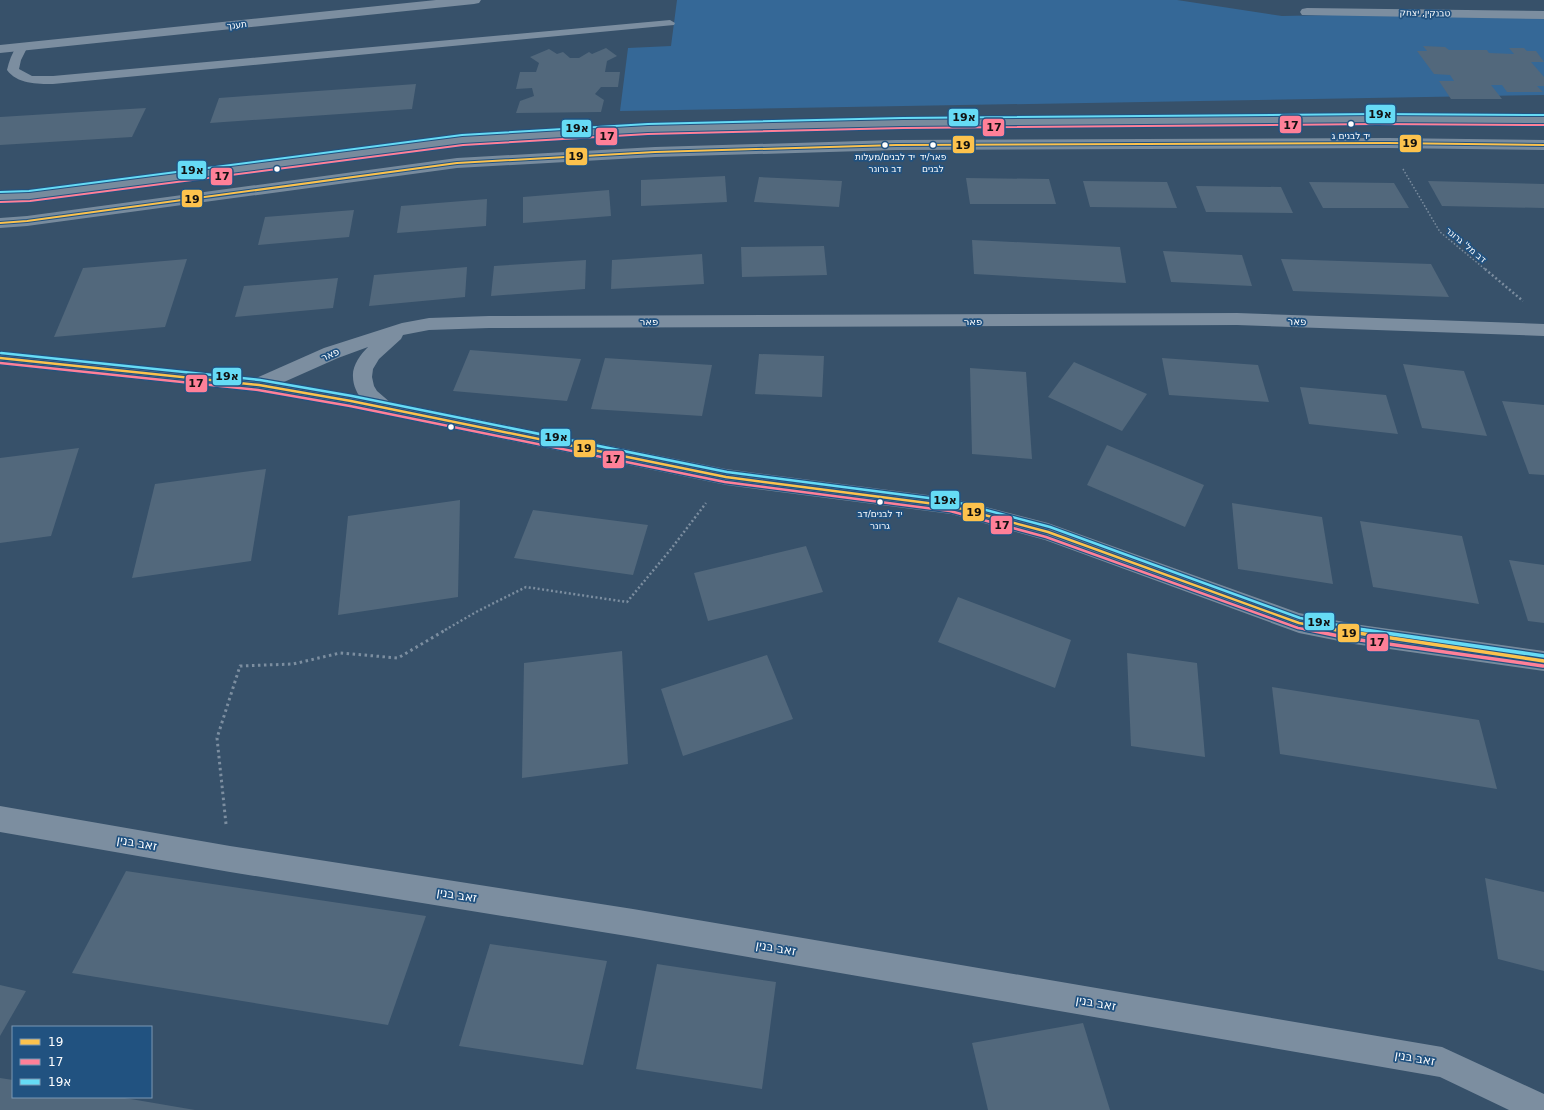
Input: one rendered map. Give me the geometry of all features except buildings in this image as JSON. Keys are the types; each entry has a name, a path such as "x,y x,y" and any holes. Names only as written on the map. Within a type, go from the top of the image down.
{"street":[{"name":"תענך","path":"0,49 474,0"},
{"name":"טבנקין, יצחק","path":"1307,12 1544,15"},
{"path":"0,197 29,196 463,140 648,129 927,123 1369,119 1544,120"},
{"path":"0,223 34,220 457,163 655,152 896,145 1388,143 1544,145"},
{"name":"פאר","path":"259,385 331,353 402,329 429,324 489,322 1237,319 1544,330"},
{"name":"פאר","path":"384,408 370,396 361,380 364,364 376,350 402,329"},
{"path":"0,358 259,385 384,408 726,477 951,506 1048,532 1299,623 1354,634 1544,661"},
{"name":"זאב בנין","path":"0,819 230,859 633,923 1442,1062 1543,1110"}],"lane":[{"path":"21,48 15,60 14,70 20,76 32,80 53,80 670,23"}],"path":[{"name":"דב מל' גרונר","path":"1388,143 1440,232 1526,303"},
{"path":"230,859 217,738 240,666 293,664 340,653 398,658 478,611 526,586 627,602 671,549 726,477"}],"shaded area":[{"path":"677,0 1177,0 1282,16 1544,11 1544,95 620,111 628,48 671,46"}],"transit line":[{"name":"19א","path":"0,192 29,191 462,135 648,124 903,118 1377,114 1544,115"},
{"name":"17","path":"0,202 30,201 463,145 648,134 903,128 1377,124 1544,125"},
{"name":"19","path":"0,223 27,221 457,163 655,152 896,145 1388,143 1544,145"},
{"name":"19א","path":"1,353 260,380 352,396 727,472 952,501 1050,527 1300,618 1355,629 1544,656"},
{"name":"19","path":"0,358 259,385 351,401 726,477 951,506 1048,532 1299,623 1354,634 1544,661"},
{"name":"17","path":"0,363 258,390 350,406 725,482 950,511 1046,537 1298,628 1353,639 1543,666"}],"place":[{"name":"יד לבנים ג","path":"1351,124"},
{"name":"יד לבנים/מעלות דב גרונר","path":"885,145"},
{"name":"פאר/יד לבנים","path":"933,145"},
{"name":"יד לבנים/דב גרונר","path":"880,502"}]}
